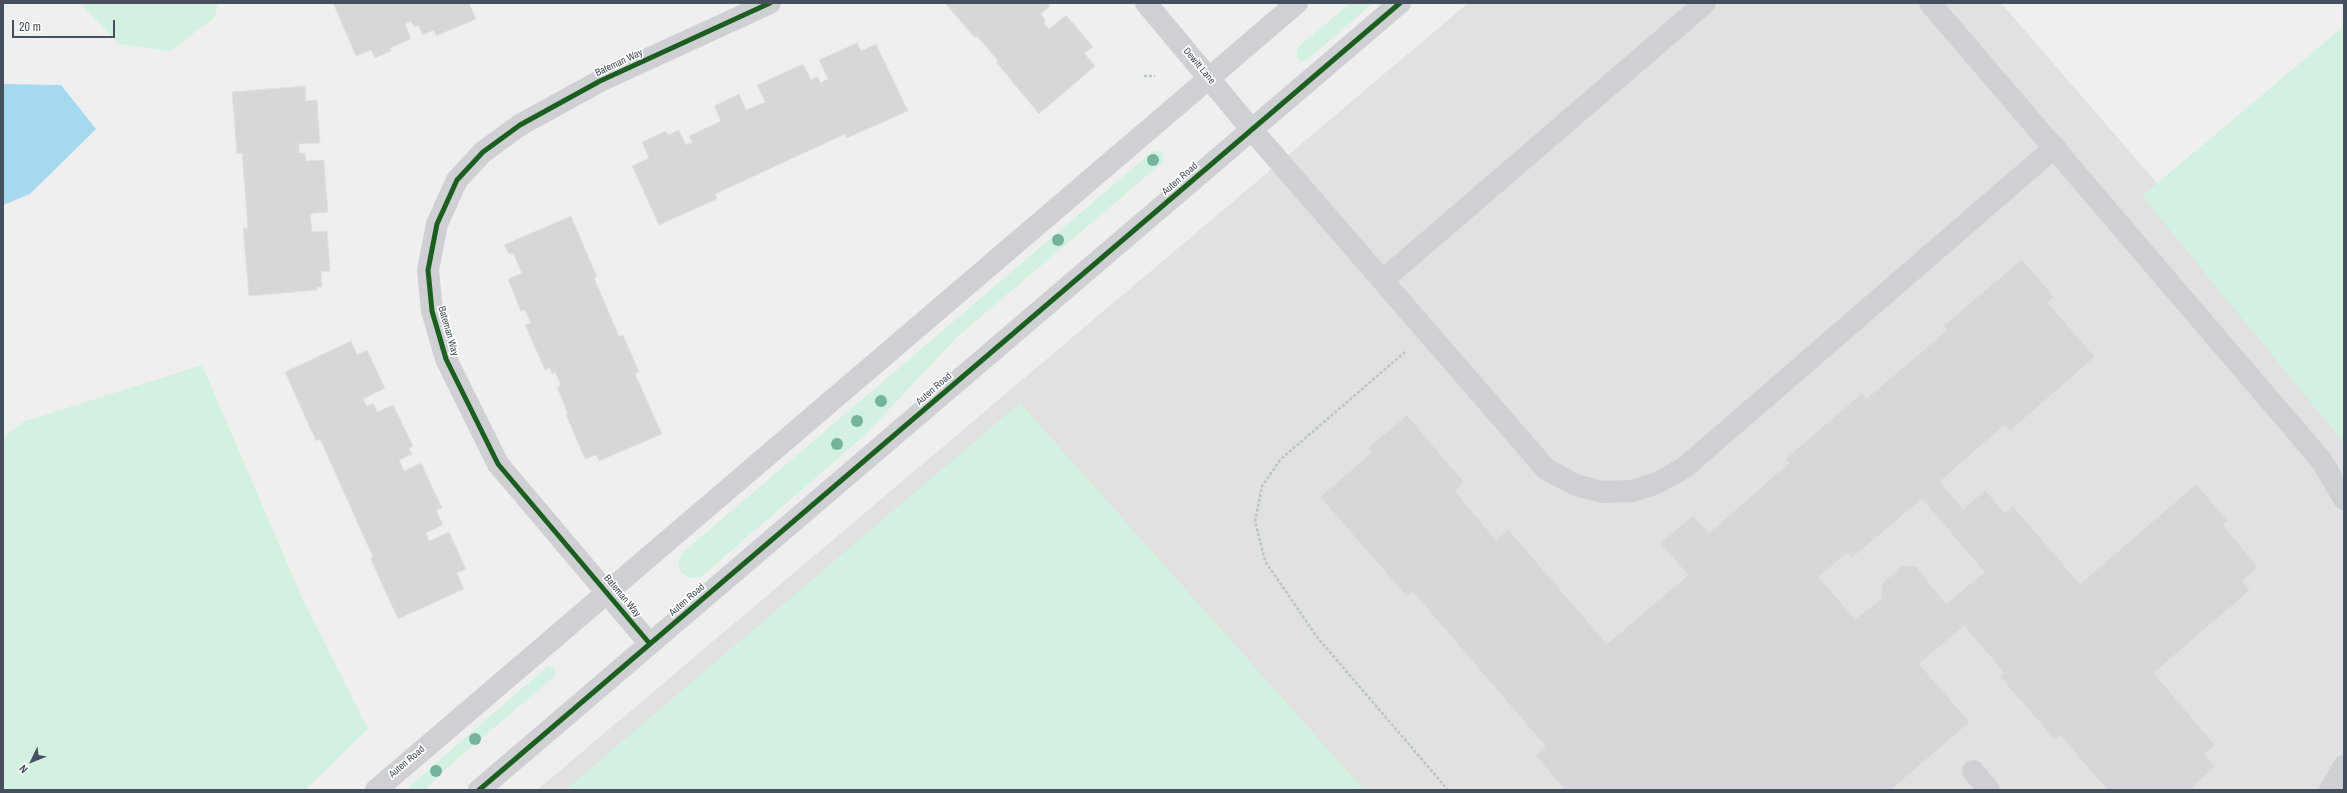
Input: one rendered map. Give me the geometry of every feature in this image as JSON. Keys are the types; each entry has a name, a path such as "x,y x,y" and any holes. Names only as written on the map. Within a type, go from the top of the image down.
{"street":[{"name":"Bateman Way","path":"650,644 498,464 446,359 432,310 428,270 437,224 458,180 483,152 520,124 600,81 770,3"},
{"name":"Dewitt Lane","path":"1146,3 1252,130 1546,469 1576,485 1602,492 1633,491 1657,483 1684,468 2054,148"},
{"name":"Auten Road","path":"376,790 1297,3"},
{"name":"Auten Road","path":"479,790 1400,3"},
{"path":"1383,280 1705,3"},
{"path":"1930,3 2321,460 2344,499"},
{"path":"2330,790 2344,766"},
{"path":"1973,771 1989,790"}],"path":[{"path":"1144,76 1155,76"},
{"path":"1428,332 1281,459 1262,486 1255,521 1265,561 1317,637 1448,790"}],"shaded area":[{"path":"1468,3 2001,3 2344,399 2344,790 537,790"}],"green space":[{"path":"80,3 218,3 215,17 170,51 119,44"},
{"path":"1350,3 1373,3 1307,60 1301,61 1297,58 1297,48"},
{"path":"2344,26 2344,443 2142,196"},
{"path":"1157,150 1162,153 1163,162 957,337 866,434 701,577 691,578 682,573 678,564 681,554 1153,151"},
{"path":"202,365 302,598 368,729 305,790 3,790 3,438 23,422"},
{"path":"1020,403 1364,790 565,790"},
{"path":"548,666 555,669 556,675 442,772 425,790 405,790"}],"water":[{"path":"3,84 61,85 96,129 30,194 3,205"}],"building":[{"path":"333,3 469,3 476,19 436,36 434,30 423,35 418,25 414,27 411,21 405,24 411,39 390,48 391,51 375,58 371,50 356,56"},
{"path":"945,3 1048,3 1050,6 1041,14 1046,21 1044,23 1049,29 1066,15 1093,47 1084,53 1095,66 1039,114 996,62 998,61 977,36 975,38"},
{"path":"857,43 861,51 876,44 908,111 847,138 845,134 715,194 717,199 659,225 632,166 649,158 642,142 666,131 668,135 679,130 686,145 692,142 689,136 721,121 714,106 739,94 746,110 765,102 757,85 803,64 811,80 818,76 820,83 828,79 819,60"},
{"path":"305,86 306,101 317,100 320,143 299,144 299,153 305,153 306,161 324,160 328,212 310,214 312,232 327,231 330,271 321,272 322,287 317,287 317,290 249,296 243,228 248,228 242,153 237,154 232,92"},
{"path":"571,216 597,277 594,278 619,336 623,335 639,372 635,374 662,434 599,461 596,455 585,459 566,415 568,414 557,387 561,385 555,372 552,374 550,368 545,370 525,325 531,323 525,310 521,311 508,279 522,273 513,253 509,254 504,245"},
{"path":"2022,259 2054,297 2048,303 2095,357 2010,431 2005,425 1940,481 1963,509 1985,490 2005,513 2013,506 2080,584 2196,484 2228,521 2223,525 2258,567 2242,581 2250,590 2154,673 2215,745 2205,754 2215,767 2189,790 2107,790 2060,735 2055,740 2000,677 2004,673 1964,626 1919,664 1970,722 1891,790 1565,790 1536,756 1546,747 1413,592 1407,597 1320,497 1372,452 1368,448 1407,415 1464,482 1455,491 1496,540 1508,529 1607,644 1688,575 1660,543 1693,515 1709,533 1789,463 1785,459 1862,393 1867,398 1947,330 1943,326","holes":["1922,499 1984,572 1946,604 1917,567 1902,565 1882,584 1881,599 1855,619 1819,577 1847,553 1852,558"]},
{"path":"351,341 357,355 367,350 385,388 363,399 367,406 373,403 377,412 393,405 413,446 409,448 412,454 399,460 404,471 421,463 442,508 436,510 443,525 426,533 429,541 449,532 466,569 457,573 464,589 398,619 370,558 373,557 320,439 316,441 285,372"}],"cycle path":[{"path":"650,644 498,464 446,359 432,311 428,270 437,224 457,180 483,152 520,125 600,81 770,3"},
{"path":"479,790 1400,3"}]}
